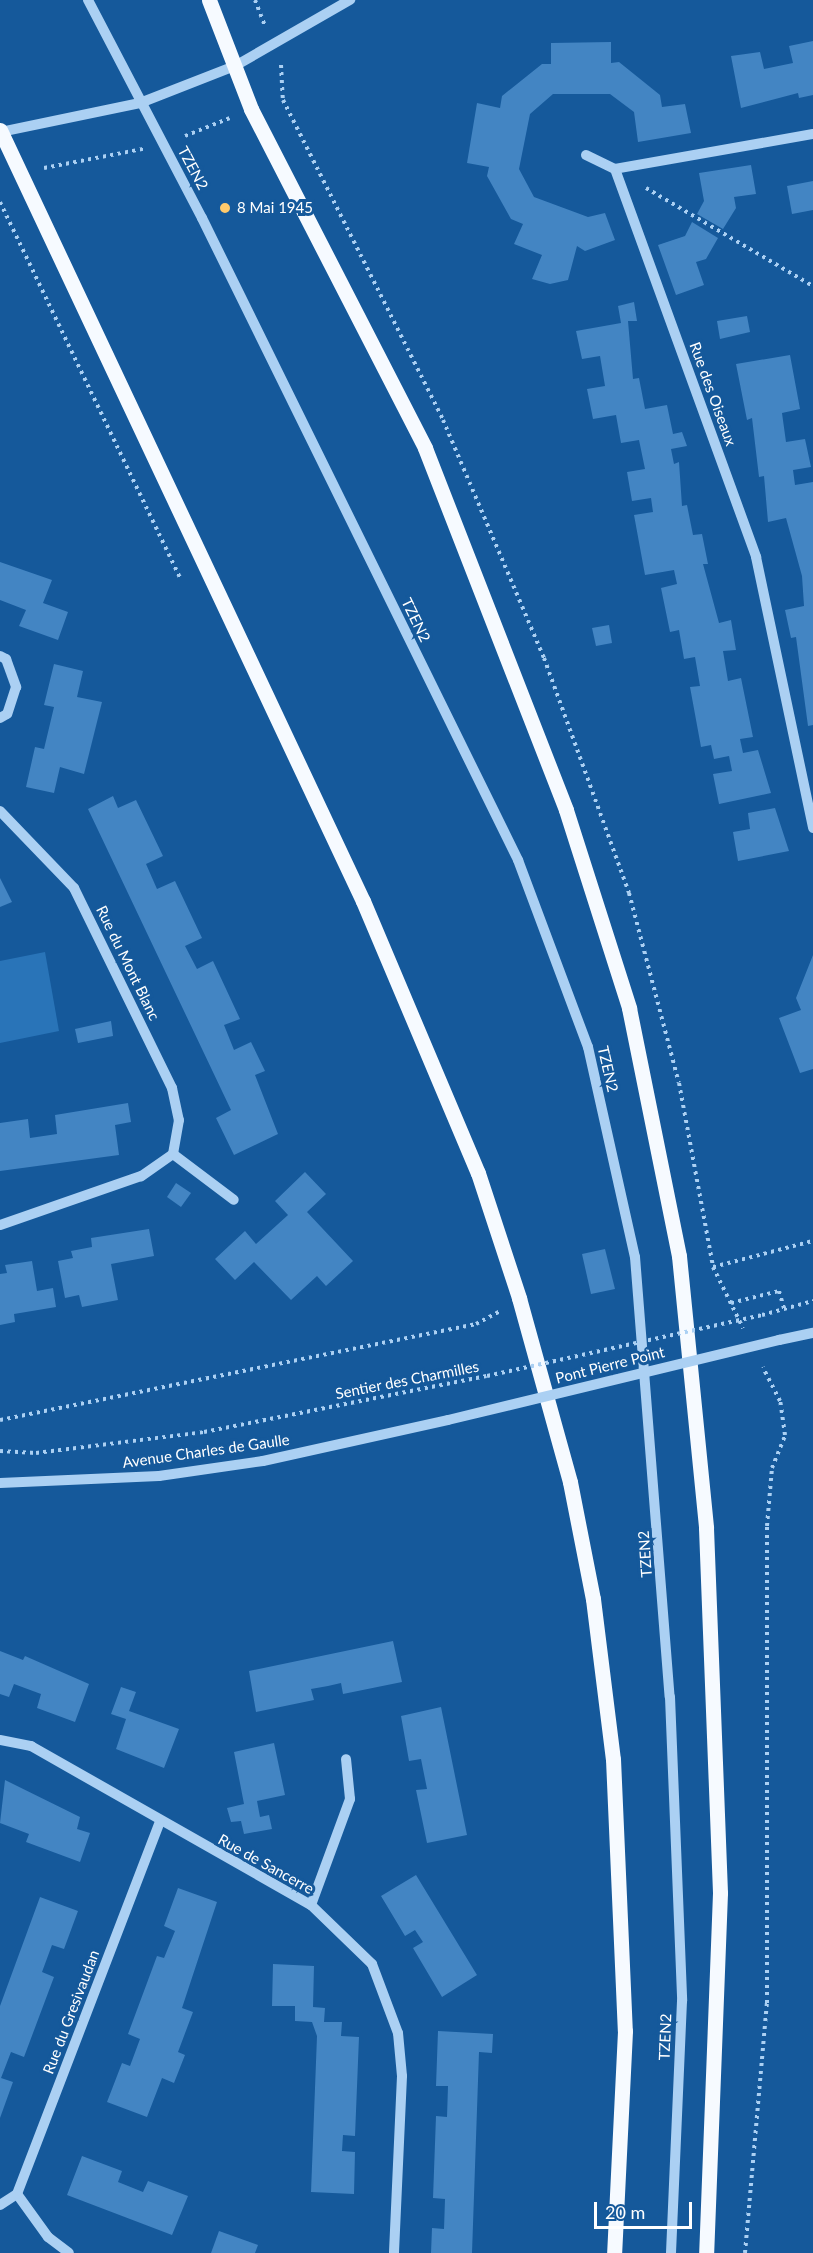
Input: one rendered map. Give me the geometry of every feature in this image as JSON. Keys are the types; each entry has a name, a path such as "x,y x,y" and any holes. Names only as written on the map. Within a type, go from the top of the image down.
{"main road":[{"path":"209,0 251,109 424,448 566,810 629,1008 679,1256 706,1528 720,1893 706,2253"},
{"path":"0,131 363,901 465,1141 519,1298 570,1482 593,1599 611,1737 622,1885 625,2031 614,2253"}],"street":[{"name":"TZEN2","path":"88,0 202,218 518,860 588,1047 635,1257 670,1698 682,2001 671,2253"},
{"path":"0,131 140,103 235,66 350,0"},
{"path":"586,155 615,169 813,134"},
{"name":"Rue des Oiseaux","path":"615,169 756,558 813,828"},
{"path":"0,656 6,659 16,687 7,714 0,718"},
{"name":"Rue du Mont Blanc","path":"0,811 79,898 172,1088 179,1120 173,1154"},
{"path":"0,1225 141,1176 173,1154 234,1200"},
{"name":"Pont Pierre Point","path":"448,1420 813,1333"},
{"name":"Avenue Charles de Gaulle","path":"0,1483 159,1476 263,1461 448,1420"},
{"name":"Rue de Sancerre","path":"0,1740 31,1746 160,1822 311,1905 372,1964 398,2033 402,2076 394,2253"},
{"path":"311,1905 350,1799 346,1759"},
{"name":"Rue du Gresivaudan","path":"17,2194 160,1822"},
{"path":"0,2205 17,2194 48,2237 69,2253"}],"path":[{"path":"272,44 285,74 283,100"},
{"path":"615,169 813,286"},
{"path":"0,202 186,588"},
{"path":"713,1267 813,1241"},
{"path":"731,1303 779,1292 784,1309"},
{"path":"0,1420 476,1324 519,1298"},
{"name":"Sentier des Charmilles","path":"0,1451 36,1453 204,1432 487,1376 762,1315 813,1301"},
{"path":"495,1306 495,1314"}],"shaded area":[{"path":"45,952 59,1031 0,1043 0,961"}],"building":[{"path":"813,41 813,95 799,98 798,93 741,108 731,56 760,52 764,69 793,63 789,46"},
{"path":"611,42 611,63 619,62 660,95 662,107 685,104 691,133 638,142 634,112 610,94 553,94 530,114 519,169 534,197 588,217 605,213 615,240 585,251 577,246 568,280 550,284 532,279 542,255 514,244 523,224 511,219 487,176 489,167 467,163 477,103 500,108 502,96 542,64 551,64 551,43"},
{"path":"751,165 756,194 734,197 736,208 723,229 697,214 704,201 699,173"},
{"path":"813,181 813,210 792,214 787,186"},
{"path":"692,222 718,238 706,259 696,262 704,285 676,295 658,245 685,236"},
{"path":"634,302 637,321 628,321 633,379 639,378 645,409 667,405 673,434 682,432 687,446 671,449 674,464 679,462 682,506 687,505 693,535 702,534 708,564 703,564 719,623 731,620 736,650 723,651 728,681 741,678 753,737 740,739 743,753 758,750 771,793 719,804 713,774 732,771 729,756 714,759 711,745 701,747 690,687 700,686 695,657 684,659 679,630 670,632 661,588 677,584 674,570 645,575 634,515 653,512 651,498 632,501 627,472 645,469 639,440 621,443 616,415 593,419 587,389 605,386 600,356 582,359 576,331 621,323 618,306"},
{"path":"747,316 750,332 720,339 717,321"},
{"path":"790,355 800,409 782,413 786,442 805,439 811,467 793,470 795,485 813,482 813,725 808,726 796,637 791,638 785,610 804,606 802,576 786,518 768,522 764,476 759,477 752,418 747,420 736,364"},
{"path":"0,562 52,580 43,603 68,612 58,640 19,626 26,610 0,600"},
{"path":"609,625 612,643 596,646 592,628"},
{"path":"54,664 83,671 77,697 102,702 84,774 60,767 54,793 26,787 35,747 44,749 54,707 44,705"},
{"path":"113,796 118,808 136,800 163,856 146,864 157,889 175,881 202,938 185,946 197,969 213,961 240,1019 224,1025 234,1050 251,1042 265,1071 255,1075 278,1134 234,1155 216,1118 231,1110 88,809"},
{"path":"775,808 789,851 738,861 733,832 750,829 748,813"},
{"path":"0,878 12,902 0,907"},
{"path":"813,955 813,1069 800,1073 779,1018 801,1010 796,998"},
{"path":"111,1021 113,1036 78,1043 75,1029"},
{"path":"128,1103 131,1122 115,1125 119,1155 0,1171 0,1123 28,1119 30,1138 57,1134 55,1115"},
{"path":"305,1172 326,1194 307,1212 353,1261 326,1286 317,1276 291,1300 254,1262 235,1280 215,1259 245,1231 256,1244 288,1215 275,1201"},
{"path":"176,1183 191,1193 181,1207 167,1197"},
{"path":"149,1229 154,1256 111,1264 118,1300 82,1307 79,1295 65,1298 58,1261 73,1258 71,1251 92,1247 91,1238"},
{"path":"605,1249 615,1289 591,1294 582,1254"},
{"path":"32,1261 37,1291 53,1288 56,1307 14,1314 15,1322 0,1325 0,1274 7,1273 5,1265"},
{"path":"393,1641 402,1682 343,1694 341,1683 311,1689 314,1700 256,1712 249,1671"},
{"path":"0,1651 23,1660 25,1656 89,1684 75,1722 37,1708 41,1694 14,1684 9,1697 0,1694"},
{"path":"121,1687 136,1692 129,1711 179,1729 164,1768 116,1749 126,1719 111,1714"},
{"path":"441,1707 467,1835 427,1843 416,1790 427,1789 421,1759 409,1761 401,1716"},
{"path":"274,1743 285,1795 257,1801 260,1817 269,1815 272,1829 244,1834 241,1821 231,1822 227,1808 244,1804 234,1752"},
{"path":"5,1780 80,1817 77,1829 90,1833 80,1862 26,1842 29,1834 0,1823"},
{"path":"416,1875 477,1975 442,1997 413,1948 423,1942 415,1930 405,1936 381,1896"},
{"path":"178,1888 217,1902 182,2008 193,2012 178,2052 185,2055 174,2083 162,2078 147,2117 107,2102 122,2063 130,2066 140,2039 128,2034 157,1956 164,1958 175,1931 164,1926"},
{"path":"40,1897 78,1911 64,1949 52,1945 42,1972 54,1977 24,2057 11,2052 1,2078 13,2082 0,2118 0,2006"},
{"path":"273,1964 314,1966 313,2007 325,2008 324,2022 342,2022 341,2036 359,2037 355,2136 343,2135 342,2151 355,2152 354,2194 311,2192 317,2036 312,2022 295,2021 295,2006 272,2006"},
{"path":"438,2031 493,2034 492,2053 479,2052 472,2253 431,2253 432,2228 444,2229 445,2199 433,2198 436,2116 447,2117 448,2086 436,2086"},
{"path":"82,2156 122,2171 118,2182 143,2192 148,2181 188,2196 172,2235 67,2195"},
{"path":"219,2231 258,2245 255,2253 211,2253"}],"place":[{"name":"8 Mai 1945","path":"225,208"}]}
